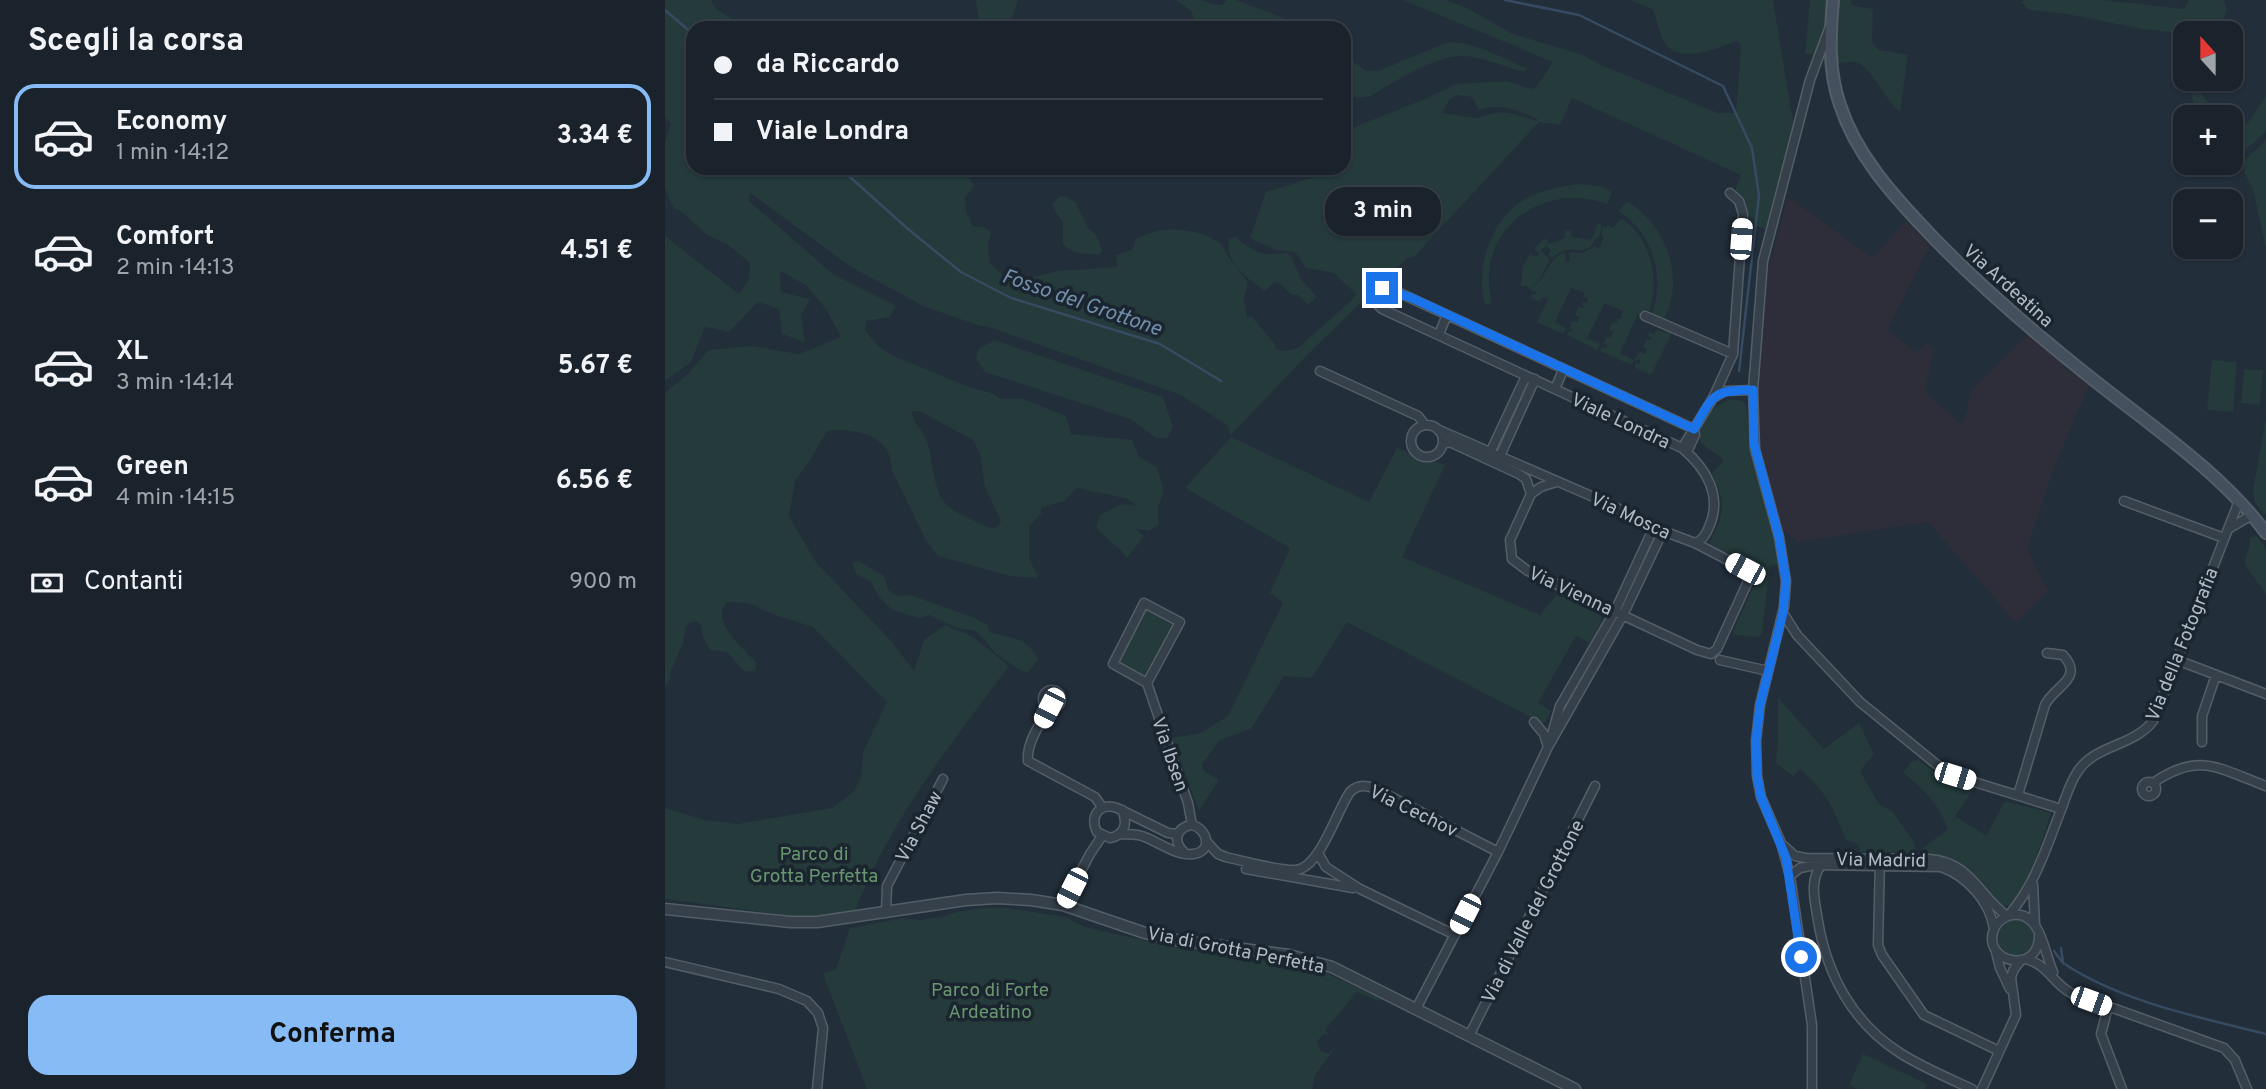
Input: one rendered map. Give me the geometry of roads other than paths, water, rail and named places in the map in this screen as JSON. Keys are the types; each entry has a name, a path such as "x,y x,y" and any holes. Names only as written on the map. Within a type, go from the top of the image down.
{"main road":[{"name":"Via Ardeatina","path":"1833,0 1830,57 1834,83 1853,137 1869,163 1912,215 2008,310 2170,439 2239,501 2266,533"}],"street":[{"path":"1812,1089 1812,1025 1790,876 1781,843 1759,791 1756,767 1756,732 1783,613 1786,581 1773,513 1756,456 1753,390 1763,261 1810,80 1830,26"},
{"path":"1695,542 1701,540 1710,525 1715,508 1714,493 1708,478 1685,450 1695,435 1694,429 1713,398 1733,354 1743,214 1740,202 1730,193"},
{"name":"Viale Londra","path":"1685,450 1378,307 1374,294 1382,288 1391,289 1694,429"},
{"path":"1439,334 1447,315"},
{"path":"1644,316 1733,354"},
{"name":"Viale Londra","path":"1555,389 1563,370"},
{"path":"1320,371 1418,416 1425,425 1437,429 1443,442 1439,451 1431,456 1422,456 1412,445 1412,434 1425,425"},
{"path":"1489,456 1530,377"},
{"path":"1500,456 1530,377"},
{"path":"1713,398 1725,391 1753,390"},
{"name":"Via Mosca","path":"1437,429 1520,474 1526,479 1531,494"},
{"name":"Via Mosca","path":"1443,442 1489,456 1500,456 1605,502 1663,531 1695,542 1745,569 1750,577 1719,647"},
{"path":"1531,494 1556,482"},
{"name":"Via Vienna","path":"1531,494 1510,540 1512,559 1528,571 1707,654 1719,647"},
{"path":"2124,501 2224,538"},
{"name":"Via della Fotografia","path":"2057,981 2037,929 2032,896 2035,878 2061,809 2082,766 2091,758 2137,736 2156,716 2239,501"},
{"path":"2228,529 2252,515"},
{"path":"1619,613 1654,527"},
{"path":"1416,1009 1498,852 1548,747 1560,706 1619,613 1663,531"},
{"path":"1144,603 1180,622 1147,683 1113,664 1144,603"},
{"path":"1783,613 1797,635 1860,702 1937,765 1955,776 2061,809"},
{"path":"2018,796 2045,705 2070,675 2070,665 2063,655 2047,653"},
{"path":"1720,660 1768,671"},
{"path":"2177,660 2266,694"},
{"path":"2202,742 2202,716 2216,675"},
{"name":"Via Ibsen","path":"1147,683 1188,803 1192,825"},
{"path":"1049,708 1031,743 1028,761 1095,797 1103,807"},
{"path":"1534,722 1544,734 1548,747"},
{"path":"2153,783 2170,773 2201,764 2266,786"},
{"name":"Via Shaw","path":"886,912 887,886 943,779"},
{"name":"Via Cechov","path":"1318,853 1347,796 1361,785 1376,789 1498,852"},
{"name":"Via di Valle del Grottone","path":"1469,1036 1595,786"},
{"path":"1177,834 1168,833 1111,806 1103,807 1095,814 1097,832 1110,838 1120,834 1143,836 1177,852 1197,853 1203,849 1206,841"},
{"path":"1120,834 1125,828 1126,820 1122,810"},
{"path":"1184,852 1178,846 1177,834 1184,827 1192,825 1204,832 1206,841 1221,856 1262,868 1360,889"},
{"path":"1063,905 1102,836"},
{"name":"Via Madrid","path":"1781,843 1801,858 1859,862 1929,859 1951,864 1968,874 1993,904 2008,916"},
{"path":"1246,869 1298,870 1311,863 1318,853 1326,867 1360,889 1455,935"},
{"name":"Via Madrid","path":"1790,876 1804,866 1859,862"},
{"path":"1880,862 1878,945 1882,956 1924,1015 1999,1051"},
{"name":"Via Madrid","path":"1880,862 1933,866 1952,872 1965,881 1984,904 1994,929"},
{"path":"1821,865 1814,879 1819,926 1829,966 1846,1000 1863,1021 1898,1052 1972,1089"},
{"name":"Via della Fotografia","path":"2008,916 2035,878"},
{"name":"Via di Grotta Perfetta","path":"665,909 801,922 835,920 986,898 1063,905 1158,936 1313,961 1341,971 1575,1089"},
{"path":"1982,1089 2016,1015 2011,991 2000,968 1992,937 1998,923 2008,916 2022,915 2037,929 2037,948 2012,973 2011,991"},
{"path":"1995,949 2007,959 2024,959 2043,965 2071,993 2224,1048 2235,1060 2247,1089"},
{"path":"665,962 779,989 807,1001 818,1013 823,1028 817,1089"},
{"path":"2108,1007 2101,1034 2122,1089"}],"waterway":[{"path":"1505,0 1579,15 1723,86 1752,148 1759,196 1739,371"},
{"name":"Fosso del Grottone","path":"665,10 686,28"},
{"name":"Fosso del Grottone","path":"848,175 961,272 1011,298 1160,344 1221,381"},
{"path":"2061,948 2063,963 2110,988 2161,1007 2266,1034"},
{"path":"2054,951 2063,963"}],"park label":[{"name":"Parco di Grotta Perfetta","path":"814,864"},
{"name":"Parco di Forte Ardeatino","path":"990,1000"}]}
